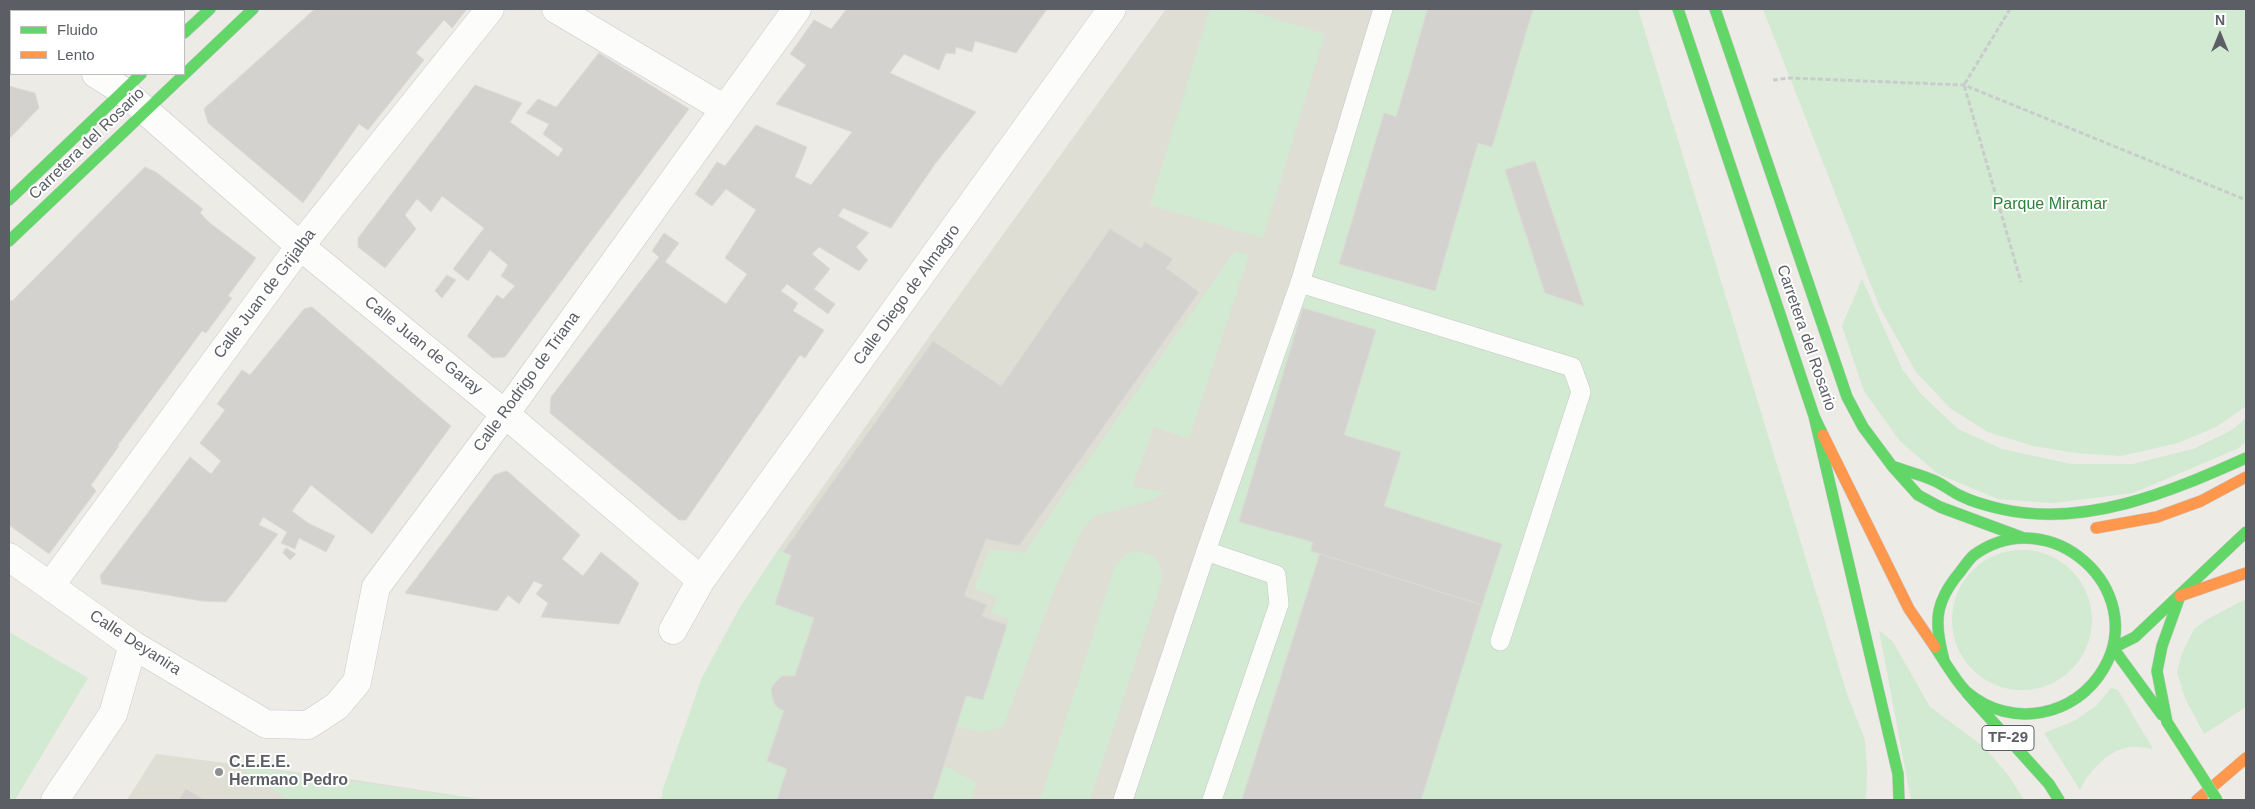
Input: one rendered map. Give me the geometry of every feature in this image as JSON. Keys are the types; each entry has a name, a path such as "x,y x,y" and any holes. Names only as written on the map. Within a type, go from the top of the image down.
{"main road":[{"path":"185,32 210,9"},
{"name":"Carretera del Rosario","path":"185,74 253,9"},
{"name":"Carretera del Rosario","path":"1678,9 1814,416 1909,609 1944,660"},
{"name":"Carretera del Rosario","path":"1715,9 1847,397 1863,427 1892,466 1918,495 1940,507 2021,537"},
{"name":"Carretera del Rosario","path":"9,241 184,75"},
{"name":"Carretera del Rosario","path":"9,200 132,82"},
{"path":"1814,416 1898,774 1899,800"},
{"path":"1892,466 1933,481 1965,498 2011,510 2054,514 2096,510 2142,500 2177,489 2246,458"},
{"path":"2085,530 2157,517 2201,500 2246,477"},
{"path":"2113,648 2134,637 2180,596 2246,532"},
{"path":"2049,541 2067,534"},
{"path":"2021,537 2049,541 2070,549 2087,562 2111,598 2115,614 2113,648 2104,669 2082,696 2048,712 2024,715 1999,711 1967,693 1944,660 1938,637 1938,613 1946,589 1973,556 1989,546 2021,537"},
{"path":"2180,596 2246,573"},
{"path":"2167,722 2157,671 2162,646 2180,596"},
{"path":"2113,648 2167,722 2217,800"},
{"name":"TF-29","path":"1967,693 2048,784 2059,800"},
{"path":"2198,800 2246,758"},
{"path":"2210,800 2232,786"}],"street":[{"name":"Calle Juan de Grijalba","path":"50,586 300,246 490,9"},
{"path":"556,9 723,108"},
{"name":"Calle Rodrigo de Triana","path":"266,724 308,725 337,706 357,682 376,587 505,414 723,108 797,9"},
{"name":"Calle Diego de Almagro","path":"673,630 701,580 1112,9"},
{"name":"Calle Juan de Garay","path":"100,75 132,82 145,112 300,246 505,414 701,580"},
{"name":"Calle Deyanira","path":"9,557 133,645 266,724"},
{"path":"56,800 113,714 133,645"}],"lane":[{"path":"1123,800 1206,551 1300,283 1383,9"},
{"path":"1300,283 1572,367 1581,392 1500,642"},
{"path":"1206,551 1276,575 1279,604 1212,800"}],"path":[{"path":"2010,9 1964,85 2021,282"},
{"path":"1740,84 1790,78 1964,85 2246,200"}],"shaded area":[{"path":"1166,9 1383,9 1123,800 697,800 701,680 739,609 778,550 934,330"},
{"name":"C.E.E.E. Hermano Pedro","path":"156,754 349,779 486,800 127,800"}],"green space":[{"path":"1210,9 1244,9 1325,34 1263,238 1150,205"},
{"path":"1383,9 1638,9 1847,694 1865,740 1867,769 1866,800 1123,800"},
{"name":"Parque Miramar","path":"1763,9 2246,9 2246,406 2216,427 2178,443 2121,456 2076,453 2033,446 1988,432 1950,408 1916,372 1880,308"},
{"path":"1235,251 1249,255 1189,439 1154,427 1132,486 1165,493 1149,501 1095,516 1083,528 1055,588 1003,727 982,732 956,727 966,696 983,700 1009,619 991,612 998,597 974,589 990,549 1025,553"},
{"path":"1862,279 1902,369 1922,395 1958,429 2002,449 2071,464 2133,464 2193,449 2232,430 2246,418 2246,442 2237,449 2133,493 2053,503 1998,499 1938,474 1900,441 1864,391 1842,326"},
{"path":"778,550 791,555 775,604 814,618 767,761 787,769 777,800 661,800 663,789 701,680 739,609"},
{"path":"2022,550 2049,556 2061,562 2071,571 2080,581 2086,593 2092,620 2086,647 2080,659 2071,669 2061,678 2049,684 2022,690 1995,684 1983,678 1973,669 1964,659 1958,647 1952,620 1958,593 1964,581 1973,571 1983,562 1995,556"},
{"path":"1137,551 1149,555 1156,560 1160,568 1162,581 1090,800 1040,800 1115,566 1126,554"},
{"path":"2246,599 2246,707 2204,734 2185,698 2177,672 2182,654 2194,629 2206,620"},
{"path":"1879,630 1893,642 1930,707 1984,747 2008,775 2024,800 1911,800"},
{"path":"9,632 88,678 15,800 9,800"},
{"path":"2111,688 2118,690 2153,749 2129,747 2113,753 2094,769 2080,790 2044,733 2074,721 2096,706"},
{"path":"236,765 486,800 289,800"},
{"path":"944,765 977,783 971,800 933,799"}],"building":[{"path":"22,9 143,9 142,10"},
{"path":"315,9 467,9 452,28 444,20 416,53 424,60 368,130 359,124 303,203 208,123 204,109"},
{"path":"847,9 1047,9 1016,53 975,41 972,52 956,47 955,54 946,53 939,70 904,54 890,73 976,112 935,164 891,228 843,208 838,216 869,233 856,247 868,260 859,271 819,247 812,254 830,269 814,289 835,304 828,314 787,284 781,291 798,303 793,311 824,330 805,358 800,355 686,520 679,520 550,413 551,397 659,257 652,251 664,233 679,243 665,262 726,304 747,274 725,258 756,210 726,189 712,206 695,194 717,162 725,166 756,125 807,147 795,177 811,185 852,132 776,104 806,65 790,54 814,20 831,29"},
{"path":"1428,9 1533,9 1492,147 1478,143 1435,291 1339,264 1384,113 1396,117"},
{"path":"599,53 689,109 505,357 493,358 467,336 497,295 503,299 515,286 501,276 508,265 490,250 468,281 453,269 484,228 442,196 431,212 417,199 405,215 416,229 385,268 358,247 358,238 475,85 522,103 510,122 558,157 563,149 543,134 549,124 526,113 538,99 556,107"},
{"path":"9,86 35,93 39,108 9,139"},
{"path":"1535,161 1584,306 1545,293 1505,170"},
{"path":"145,167 156,172 203,209 200,213 210,223 256,258 228,296 232,298 206,333 202,331 118,445 91,485 96,491 49,554 9,525 9,299 12,301"},
{"path":"1110,229 1141,248 1145,242 1173,259 1166,268 1199,292 1019,546 986,539 964,596 987,605 982,616 1007,625 983,700 966,696 933,799 936,800 777,800 787,769 767,761 784,711 774,703 771,690 773,685 782,676 795,676 814,618 775,604 791,555 783,552 933,341 1001,386"},
{"path":"447,275 456,280 442,298 435,291"},
{"path":"312,307 451,426 372,534 311,485 292,511 308,523 335,536 326,552 299,538 295,549 281,543 287,532 263,517 259,525 278,534 226,602 202,601 102,584 100,576 190,457 211,474 221,461 200,443 225,410 217,404 242,370 250,375 304,309"},
{"path":"1303,308 1376,330 1344,435 1401,452 1384,506 1502,544 1482,605 1311,551 1313,542 1239,522"},
{"path":"507,471 580,535 562,559 583,576 601,552 639,583 619,624 541,617 548,603 536,594 543,585 534,581 519,604 508,595 497,611 405,593 494,475"},
{"path":"286,548 296,554 290,560 283,553"},
{"path":"1320,554 1482,605 1421,800 1242,800"},
{"path":"186,789 205,800 179,800"}],"traffic: fast":[{"path":"185,32 210,9"},
{"path":"185,74 253,9"},
{"path":"1678,9 1814,416 1823,435"},
{"path":"1715,9 1847,397 1863,427 1892,466 1918,495 1940,507 2021,537"},
{"path":"9,200 140,75"},
{"path":"9,241 184,75"},
{"path":"1814,416 1898,774 1899,800"},
{"path":"1895,467 1930,479 1961,496 1986,505 2033,514 2064,514 2095,510 2157,494 2246,458"},
{"path":"2113,648 2135,637 2246,532"},
{"path":"1935,647 1964,689 1985,704 2003,711 2023,714 2042,712 2060,707 2077,698 2092,685 2104,668 2114,638 2114,610 2103,583 2085,562 2061,546 2033,538 2004,541 1974,555 1951,583 1945,594 1941,604 1938,624 1944,660"},
{"path":"2167,722 2157,671 2162,646 2180,596"},
{"path":"2113,648 2162,715"},
{"path":"1967,693 2049,784 2059,800"},
{"path":"2167,722 2217,800"}],"traffic: slow":[{"path":"1823,435 1909,609 1935,647"},
{"path":"2096,528 2157,517 2201,501 2246,477"},
{"path":"2180,596 2246,573"},
{"path":"2197,800 2246,758"}],"place":[{"name":"C.E.E.E. Hermano Pedro","path":"219,772"}]}
